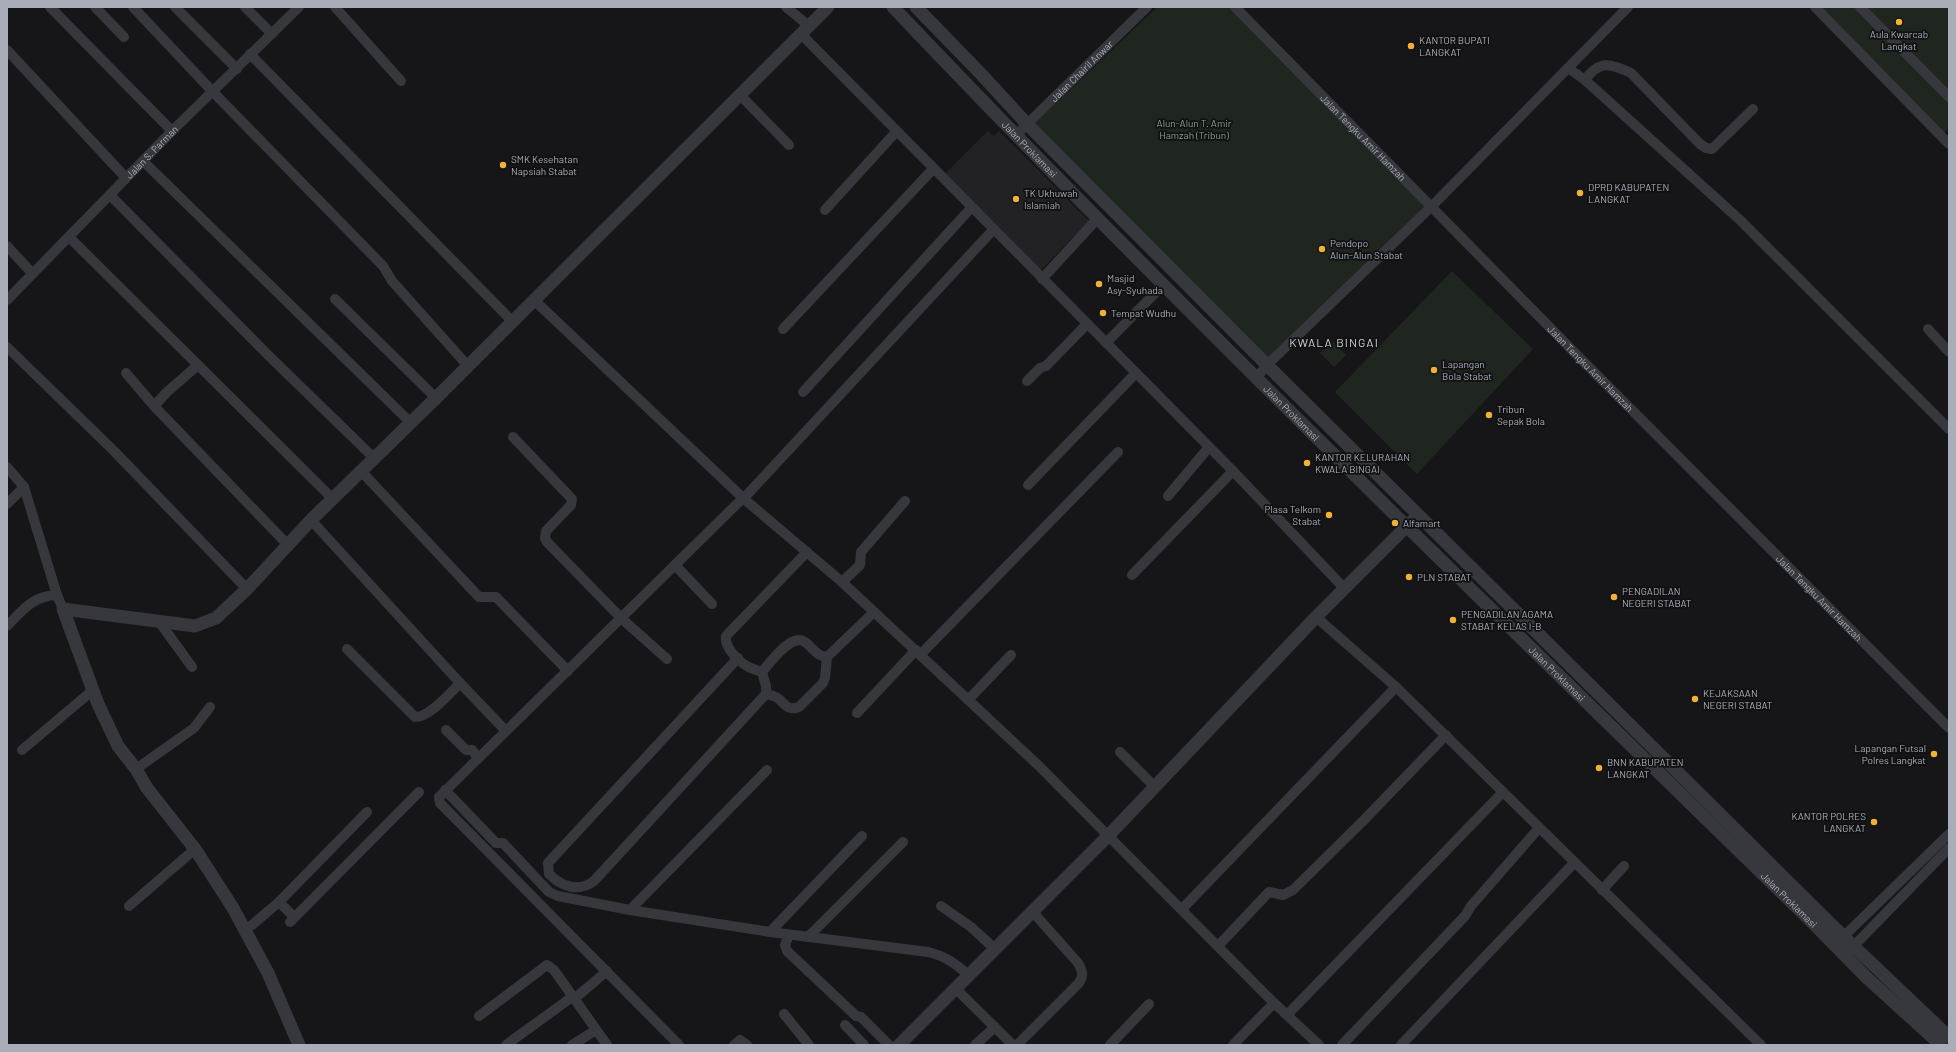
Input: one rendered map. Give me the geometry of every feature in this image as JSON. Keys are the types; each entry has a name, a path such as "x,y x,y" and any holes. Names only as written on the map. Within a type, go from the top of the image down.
{"street":[{"path":"50,7 172,131"},
{"path":"95,7 124,37"},
{"path":"133,7 213,92 383,266 392,281 468,366"},
{"path":"175,7 237,69"},
{"path":"245,7 272,34"},
{"name":"Jalan S. Parman","path":"7,300 172,131 299,7"},
{"path":"335,7 401,81"},
{"path":"786,7 896,132 1233,471 1345,589"},
{"path":"63,609 158,620 195,626 216,618 247,589 287,544 311,520 411,423 739,94 828,7"},
{"name":"Jalan Proklamasi","path":"893,7 1015,136 1407,527 1623,738 1839,941"},
{"name":"Jalan Proklamasi","path":"916,7 1027,124 1267,365 1419,514 1632,727 1849,951 1949,1037"},
{"name":"Jalan Chairil Anwar","path":"1015,136 1147,7"},
{"name":"Jalan Tengku Amir Hamzah","path":"1235,7 1949,728"},
{"path":"1256,377 1432,207 1628,7"},
{"path":"1860,7 1949,97"},
{"path":"1821,9 1949,144"},
{"path":"7,50 126,178"},
{"path":"250,54 512,322"},
{"path":"1584,80 1592,69 1606,65 1618,67 1630,73 1700,144 1706,148 1712,149 1753,109"},
{"path":"1568,68 1584,80 1740,220 1949,429"},
{"path":"739,94 789,145"},
{"path":"825,210 896,132"},
{"path":"143,161 411,423"},
{"path":"783,329 933,169"},
{"path":"110,194 267,354 374,458"},
{"path":"803,392 971,208"},
{"path":"1042,278 1098,218"},
{"path":"679,1045 440,803 442,793 743,498 993,230"},
{"path":"69,237 333,499"},
{"path":"7,246 32,273"},
{"path":"1106,343 1164,284"},
{"path":"335,299 436,398"},
{"path":"534,300 743,498 842,582 919,652 1039,766 1274,1003 1319,1045"},
{"path":"1026,381 1040,368 1046,366 1087,324"},
{"path":"1928,329 1949,352"},
{"path":"7,347 114,451 247,589"},
{"path":"154,406 167,392 198,365"},
{"path":"126,373 154,406 287,544"},
{"path":"1028,485 1136,373"},
{"path":"513,437 572,499 571,505 546,531 544,538 621,618 667,659"},
{"path":"1168,496 1209,447"},
{"path":"857,713 1118,452"},
{"path":"7,467 24,487 57,595 98,704 118,746 136,769 147,788 195,849 233,908 268,973 299,1045"},
{"path":"361,471 479,597 496,598 568,671"},
{"path":"1132,575 1233,471"},
{"path":"7,504 24,487"},
{"path":"842,582 860,565 861,552 905,500"},
{"path":"899,1045 1108,835 1316,617 1419,514"},
{"path":"311,520 505,730"},
{"path":"762,672 747,667 738,658 726,645 726,636 807,552"},
{"path":"676,565 712,604"},
{"path":"7,626 31,603 44,596 57,595"},
{"path":"766,694 778,698 789,708 794,709 798,707 823,683 825,678 827,657 874,612"},
{"path":"1316,617 1396,687 1762,1045"},
{"path":"158,620 192,667"},
{"path":"762,672 786,644 796,640 805,642 818,655 827,657"},
{"path":"347,649 415,717 422,716 429,712 460,683"},
{"path":"968,700 1011,656"},
{"path":"738,658 548,863 549,874 564,885 572,887 588,886 594,881 766,694 766,686 762,672"},
{"path":"1182,909 1396,687"},
{"path":"22,750 93,690"},
{"path":"136,769 194,728 210,708"},
{"path":"1623,738 1632,727"},
{"path":"446,730 466,750 472,750 478,758"},
{"path":"1218,946 1269,892 1283,895 1293,890 1363,821 1446,735"},
{"path":"1120,752 1155,787"},
{"path":"630,910 767,770"},
{"path":"279,902 292,920 419,792"},
{"path":"1287,1015 1503,792"},
{"path":"442,793 496,843 503,843 549,892 571,900 770,932 788,939 808,937 943,955 954,962 968,975"},
{"path":"246,930 279,902 367,812"},
{"path":"1342,1045 1465,916 1471,906 1539,828"},
{"path":"1839,941 1949,834"},
{"path":"770,932 862,836"},
{"path":"808,937 903,842"},
{"path":"1849,951 1949,848"},
{"path":"129,906 195,849"},
{"path":"1401,1045 1574,862"},
{"path":"1602,890 1624,866"},
{"path":"941,906 971,927 995,949"},
{"path":"1016,1045 1078,984 1083,974 1078,964 1032,911"},
{"path":"788,939 787,951 856,1016 861,1017 889,1045"},
{"name":"Jalan Proklamasi","path":"1849,951 1866,977 1941,1045"},
{"path":"479,1016 547,965 554,970 607,1045"},
{"path":"506,1045 573,998 607,971"},
{"path":"955,988 1012,1045"},
{"path":"1233,1045 1274,1003"},
{"path":"1110,1045 1149,1004"},
{"path":"784,1014 809,1045"},
{"path":"845,1025 864,1045"},
{"path":"975,1045 995,1027"},
{"path":"572,1045 596,1030"},
{"path":"734,1045 740,1040 747,1045"}],"shaded area":[{"name":"TK Ukhuwah Islamiah","path":"988,131 994,136 999,131 1089,221 1039,272 943,176"}],"green space":[{"name":"Alun-Alun T. Amir Hamzah (Tribun)","path":"1157,7 1233,7 1428,207 1267,362 1031,127"},
{"path":"1819,7 1949,7 1949,128 1943,134"},
{"name":"Lapangan Bola Stabat","path":"1452,271 1533,349 1417,474 1335,392"},
{"path":"1332,341 1346,355 1334,367 1320,353"}],"place":[{"name":"Aula Kwarcab Langkat","path":"1899,22"},
{"name":"KANTOR BUPATI LANGKAT","path":"1411,46"},
{"name":"SMK Kesehatan Napsiah Stabat","path":"503,165"},
{"name":"DPRD KABUPATEN LANGKAT","path":"1580,193"},
{"name":"TK Ukhuwah Islamiah","path":"1016,199"},
{"name":"Pendopo Alun-Alun Stabat","path":"1322,249"},
{"name":"Masjid Asy-Syuhada","path":"1099,284"},
{"name":"Tempat Wudhu","path":"1103,313"},
{"name":"Lapangan Bola Stabat","path":"1434,370"},
{"name":"Tribun Sepak Bola","path":"1489,415"},
{"name":"KANTOR KELURAHAN KWALA BINGAI","path":"1307,463"},
{"name":"Plasa Telkom Stabat","path":"1329,515"},
{"name":"Alfamart","path":"1395,523"},
{"name":"PLN STABAT","path":"1409,577"},
{"name":"PENGADILAN NEGERI STABAT","path":"1614,597"},
{"name":"PENGADILAN AGAMA STABAT KELAS I-B","path":"1453,620"},
{"name":"KEJAKSAAN NEGERI STABAT","path":"1695,699"},
{"name":"Lapangan Futsal Polres Langkat","path":"1934,754"},
{"name":"BNN KABUPATEN LANGKAT","path":"1599,768"},
{"name":"KANTOR POLRES LANGKAT","path":"1874,822"}],"district":[{"name":"KWALA BINGAI","path":"1334,343"}]}
